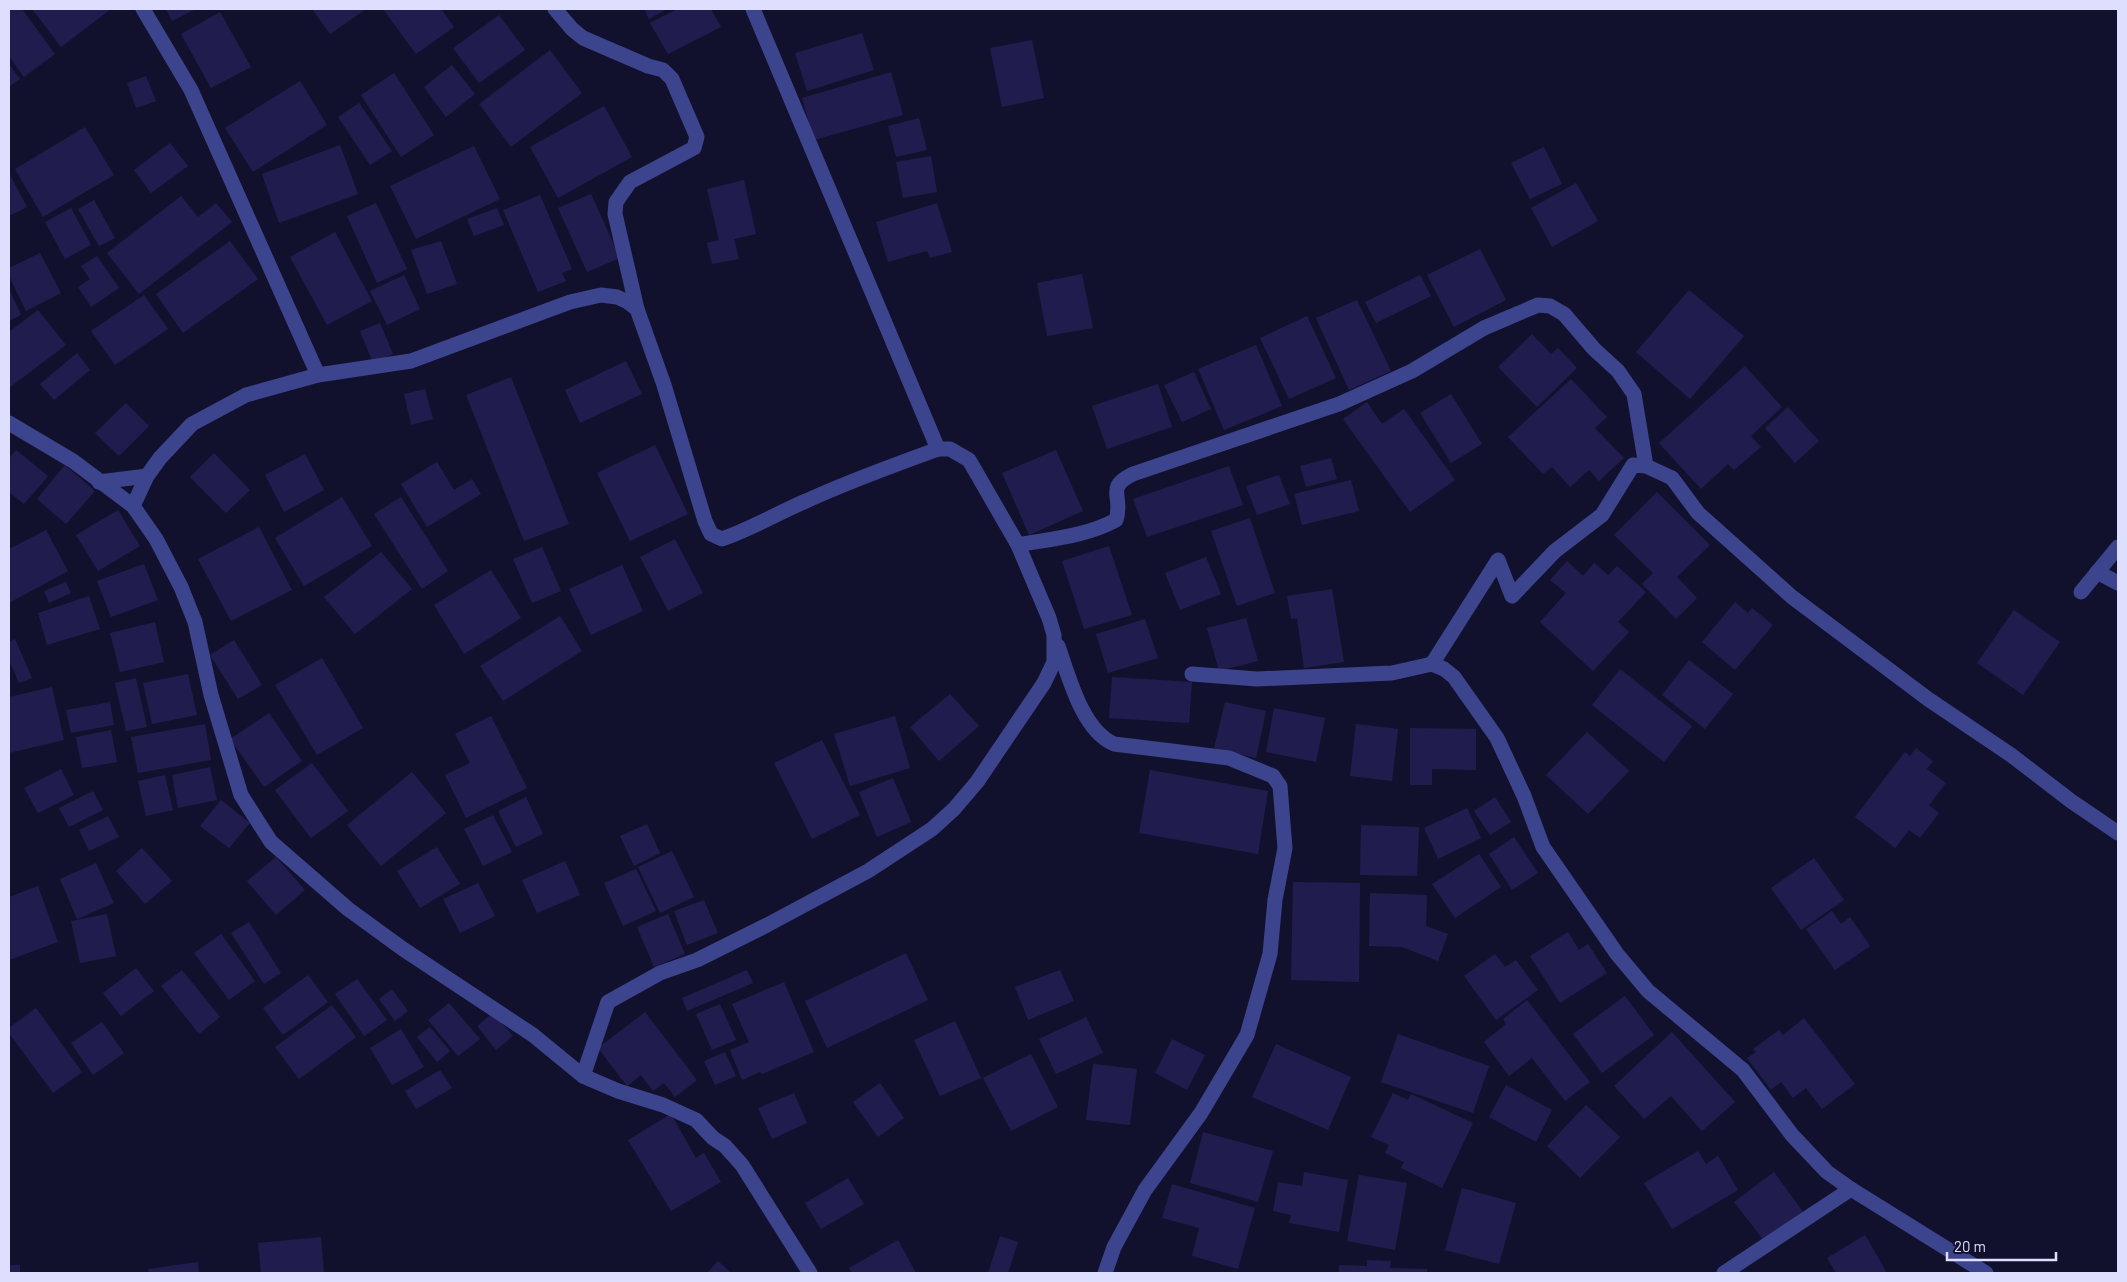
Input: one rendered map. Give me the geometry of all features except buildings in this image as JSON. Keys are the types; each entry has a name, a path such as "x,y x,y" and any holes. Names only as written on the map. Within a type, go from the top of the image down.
{"street":[{"path":"143,9 191,90 318,375"},
{"path":"555,9 572,29 583,38 648,66 664,70 672,79 697,137 694,148 630,182 616,202 615,214 637,309 664,385 705,522 711,534 722,539 745,531 805,501 870,474 938,449 950,449 969,460 1018,545 1049,618 1073,689 1098,734 1106,741 1114,744 1229,758 1273,776 1280,786 1284,848 1275,900 1270,954 1248,1035 1201,1113 1145,1190 1114,1247 1105,1273"},
{"path":"753,9 938,449"},
{"path":"134,506 147,476 160,458 192,424 246,395 318,375 411,361 570,302 601,295 617,297 637,309"},
{"path":"1018,545 1090,531 1107,525 1116,520 1119,508 1116,494 1117,484 1122,479 1339,404 1412,371 1484,328 1538,305 1550,306 1564,314 1594,349 1618,371 1634,394 1646,466"},
{"path":"9,423 73,461 134,506 156,539 181,587 195,622 211,695 241,794 271,842 348,909 403,949 533,1034 583,1076 618,1091 663,1105 696,1120 713,1138 725,1146 742,1165 810,1273"},
{"path":"1432,664 1498,560 1512,596 1555,551 1602,515 1633,465 1646,466 1672,478 1698,513 1792,597 1928,699 2118,833"},
{"path":"99,482 147,476"},
{"path":"2081,592 2118,547"},
{"path":"2097,572 2118,583"},
{"path":"583,1076 608,1002 660,973 697,960 758,930 868,871 932,829 954,809 977,782 1044,683 1054,662 1054,635"},
{"path":"1192,674 1257,679 1392,673 1432,664 1444,669 1454,677 1498,738 1544,847 1617,954 1648,991 1743,1070 1792,1135 1827,1172 1850,1189 1986,1273"},
{"path":"1724,1273 1850,1189"}]}
